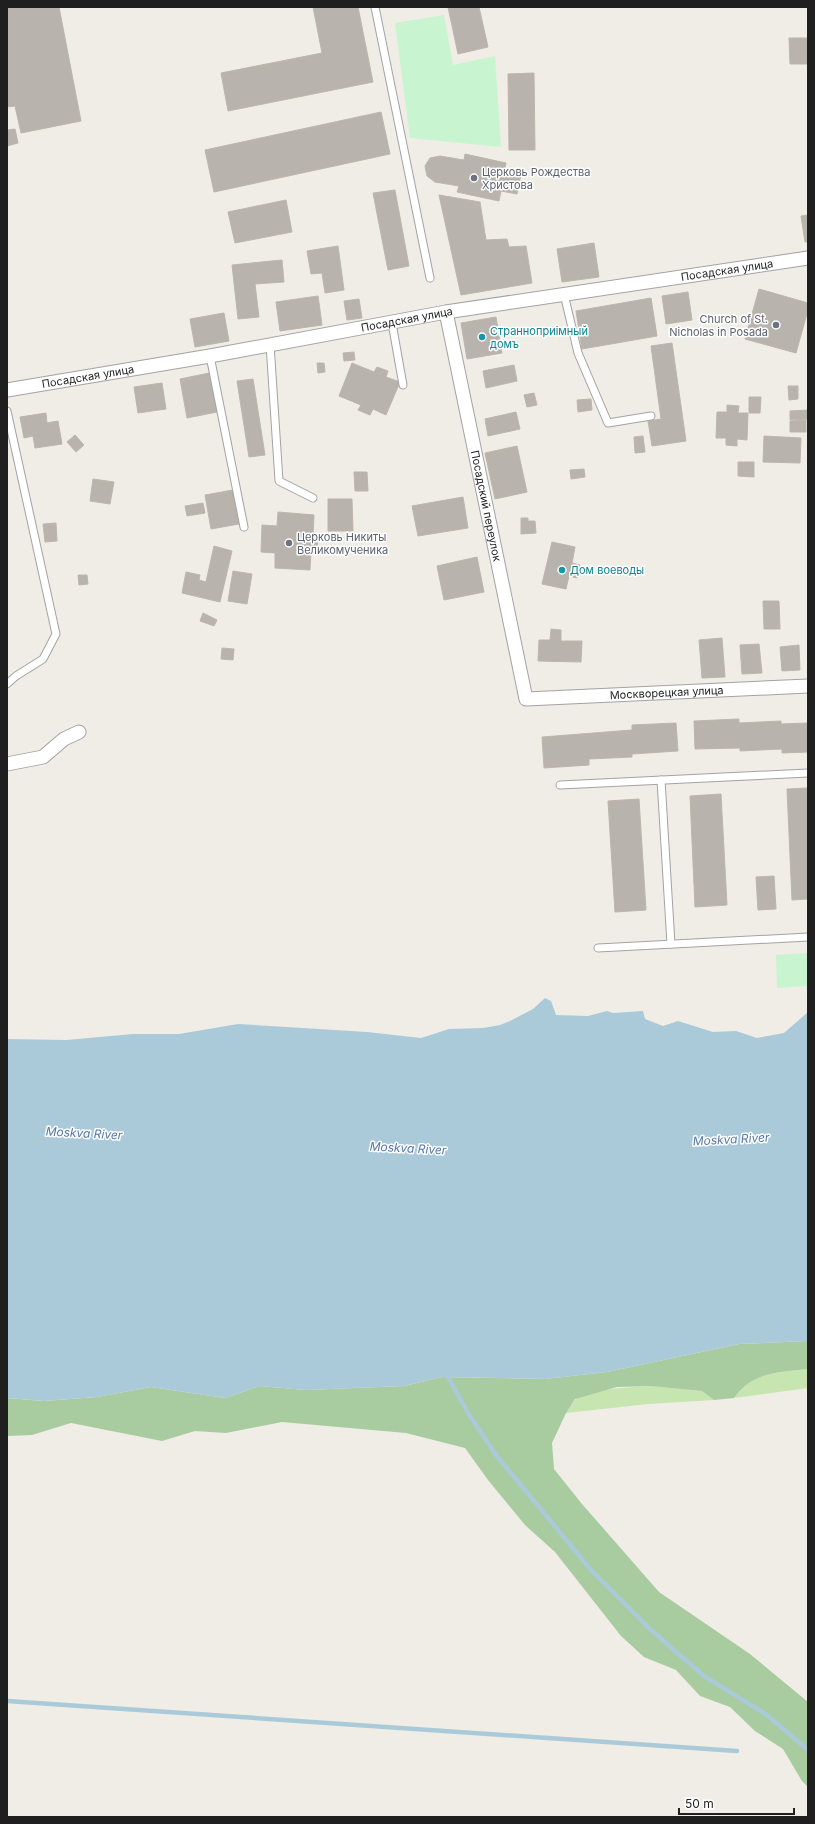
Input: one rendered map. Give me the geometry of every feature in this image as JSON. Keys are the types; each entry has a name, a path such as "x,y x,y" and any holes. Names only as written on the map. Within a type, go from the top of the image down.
{"street":[{"name":"Посадская улица","path":"7,390 210,356 446,312 808,258"},
{"name":"Посадский переулок","path":"446,312 526,699"},
{"name":"Москворецкая улица","path":"526,699 808,686"},
{"path":"7,764 43,757 64,739 79,732"}],"lane":[{"path":"374,7 430,278"},
{"path":"564,294 578,353 608,423 651,416"},
{"path":"392,323 404,385"},
{"path":"270,344 279,481 313,498"},
{"path":"210,356 244,527"},
{"path":"7,411 56,634 43,659 16,676 7,684"},
{"path":"560,785 808,773"},
{"path":"661,780 671,944"},
{"path":"598,948 808,937"}],"green space":[{"path":"444,15 453,65 495,56 501,147 410,138 395,23"},
{"path":"808,953 808,986 777,988 776,955"},
{"path":"808,1341 808,1369 787,1371 758,1378 741,1389 734,1398 714,1400 702,1391 650,1386 617,1387 575,1399 566,1413 552,1443 554,1469 582,1504 659,1592 750,1654 808,1702 808,1787 802,1781 783,1749 755,1731 730,1707 700,1696 676,1670 644,1657 621,1636 555,1552 525,1525 488,1480 465,1448 406,1433 282,1422 226,1433 195,1431 162,1441 71,1423 32,1435 7,1436 7,1398 44,1401 97,1397 151,1387 225,1398 260,1386 306,1390 404,1386 442,1377 545,1379 607,1372 739,1344"},
{"path":"808,1369 808,1388 734,1398 741,1389 758,1378 787,1371"},
{"path":"650,1386 702,1391 714,1400 648,1404 566,1413 575,1400 580,1396 589,1393 610,1389"}],"water":[{"name":"Moskva River","path":"545,998 551,1001 556,1015 588,1016 607,1011 613,1013 643,1011 645,1019 663,1026 678,1021 713,1032 736,1031 757,1038 784,1033 808,1012 808,1341 739,1344 607,1372 545,1379 442,1377 404,1386 306,1390 260,1386 225,1398 151,1387 97,1397 44,1401 7,1398 7,1039 66,1040 133,1034 179,1034 238,1024 367,1032 421,1038 449,1029 483,1028 500,1025 533,1009"}],"building":[{"path":"7,7 59,7 81,121 21,133 15,106 7,107"},
{"path":"313,7 358,7 373,82 228,111 221,73 322,53"},
{"path":"448,7 479,7 488,47 458,54"},
{"path":"789,38 808,38 808,64 790,64"},
{"path":"534,73 535,150 509,150 508,74"},
{"path":"381,112 390,154 214,192 205,150"},
{"path":"15,129 18,143 7,146 7,130"},
{"name":"Церковь Рождества Христова","path":"465,154 506,163 504,172 521,175 517,194 501,191 499,201 457,192 459,186 435,182 427,176 425,166 430,158 440,156 464,160"},
{"path":"395,190 409,266 388,270 373,193"},
{"path":"439,195 480,202 486,240 507,239 509,247 526,246 532,283 461,295"},
{"path":"286,200 292,232 235,243 228,212"},
{"path":"808,215 808,242 805,242 801,216"},
{"path":"594,243 599,277 562,282 557,249"},
{"path":"338,246 344,290 325,293 322,273 311,274 307,251"},
{"path":"282,260 284,282 255,284 259,317 238,319 232,265"},
{"name":"Church of St. Nicholas in Posada","path":"759,289 808,303 808,310 796,353 745,339"},
{"path":"688,292 692,320 666,324 662,296"},
{"path":"318,296 322,325 280,331 276,302"},
{"path":"651,298 657,336 582,349 576,311"},
{"path":"359,299 362,318 347,320 344,301"},
{"path":"224,313 229,341 195,347 190,319"},
{"path":"496,317 502,353 467,359 461,323"},
{"path":"672,343 686,441 652,446 648,421 661,419 651,346"},
{"path":"354,352 355,360 344,361 343,353"},
{"path":"317,363 324,363 325,372 318,373"},
{"path":"352,363 374,372 377,367 388,371 386,377 400,382 386,415 373,409 370,415 358,410 361,405 339,396"},
{"path":"514,365 517,381 486,388 483,371"},
{"path":"209,373 217,412 187,418 180,379"},
{"path":"253,379 265,455 249,457 237,381"},
{"path":"162,383 166,409 138,413 134,387"},
{"path":"788,386 798,386 798,399 789,400"},
{"path":"534,393 537,405 527,407 524,395"},
{"path":"749,397 761,397 760,413 749,413"},
{"path":"591,399 592,410 578,412 577,400"},
{"path":"727,405 739,406 738,413 748,413 747,440 737,439 737,446 726,445 726,438 716,438 717,412 727,412"},
{"path":"808,410 808,419 790,420 790,411"},
{"path":"516,412 520,429 488,436 485,419"},
{"path":"46,413 47,423 58,421 62,444 35,448 33,436 24,438 20,417"},
{"path":"806,420 806,432 790,432 790,421"},
{"path":"75,435 84,445 76,452 67,442"},
{"path":"643,436 645,452 635,453 634,437"},
{"path":"764,436 801,438 800,463 763,462"},
{"path":"517,446 527,492 495,499 485,453"},
{"path":"738,462 754,462 754,477 738,476"},
{"path":"584,469 585,477 571,479 570,470"},
{"path":"354,472 367,472 368,491 355,491"},
{"path":"93,479 114,482 110,504 90,501"},
{"path":"233,490 239,524 211,529 205,495"},
{"path":"463,497 468,528 418,536 412,506"},
{"path":"328,499 352,499 353,531 328,531"},
{"path":"203,503 205,513 187,516 185,506"},
{"name":"Церковь Никиты Великомученика","path":"278,512 314,515 313,535 318,535 317,552 311,551 310,570 275,568 275,553 261,552 262,525 277,526"},
{"path":"521,518 528,518 528,521 535,521 536,533 521,534"},
{"path":"56,523 57,541 45,542 43,524"},
{"name":"Дом воеводы","path":"552,542 575,547 572,563 580,565 577,578 569,576 566,589 542,584"},
{"path":"214,546 232,551 220,602 182,593 186,572 200,575 199,580 206,582"},
{"path":"477,557 484,592 444,600 437,566"},
{"path":"233,571 252,574 247,604 228,601"},
{"path":"78,575 87,575 88,584 79,585"},
{"path":"763,601 779,601 780,629 764,629"},
{"path":"203,613 217,620 214,626 200,621"},
{"path":"551,629 561,630 561,641 582,641 581,662 538,661 539,640 550,640"},
{"path":"722,638 725,677 702,678 699,640"},
{"path":"759,644 762,673 742,674 740,645"},
{"path":"799,645 800,670 782,671 780,647"},
{"path":"222,648 234,649 233,660 221,659"},
{"path":"739,719 739,723 781,721 781,724 808,723 808,752 782,753 782,749 740,751 740,748 695,749 694,721"},
{"path":"676,723 678,751 632,754 632,757 589,759 589,765 544,768 542,737 632,730 632,725"},
{"path":"808,788 808,899 792,900 787,789"},
{"path":"721,794 727,905 695,907 690,796"},
{"path":"639,799 646,910 615,912 608,801"},
{"path":"774,876 776,909 758,910 756,877"}],"waterway":[{"path":"448,1377 468,1413 496,1455 591,1570 651,1630 704,1676 767,1715 808,1750"},
{"path":"7,1701 737,1751"}],"place":[{"name":"Церковь Рождества Христова","path":"474,178"},
{"name":"Church of St. Nicholas in Posada","path":"776,325"},
{"name":"Странноприiмный домъ","path":"482,337"},
{"name":"Церковь Никиты Великомученика","path":"289,543"},
{"name":"Дом воеводы","path":"562,570"}]}
